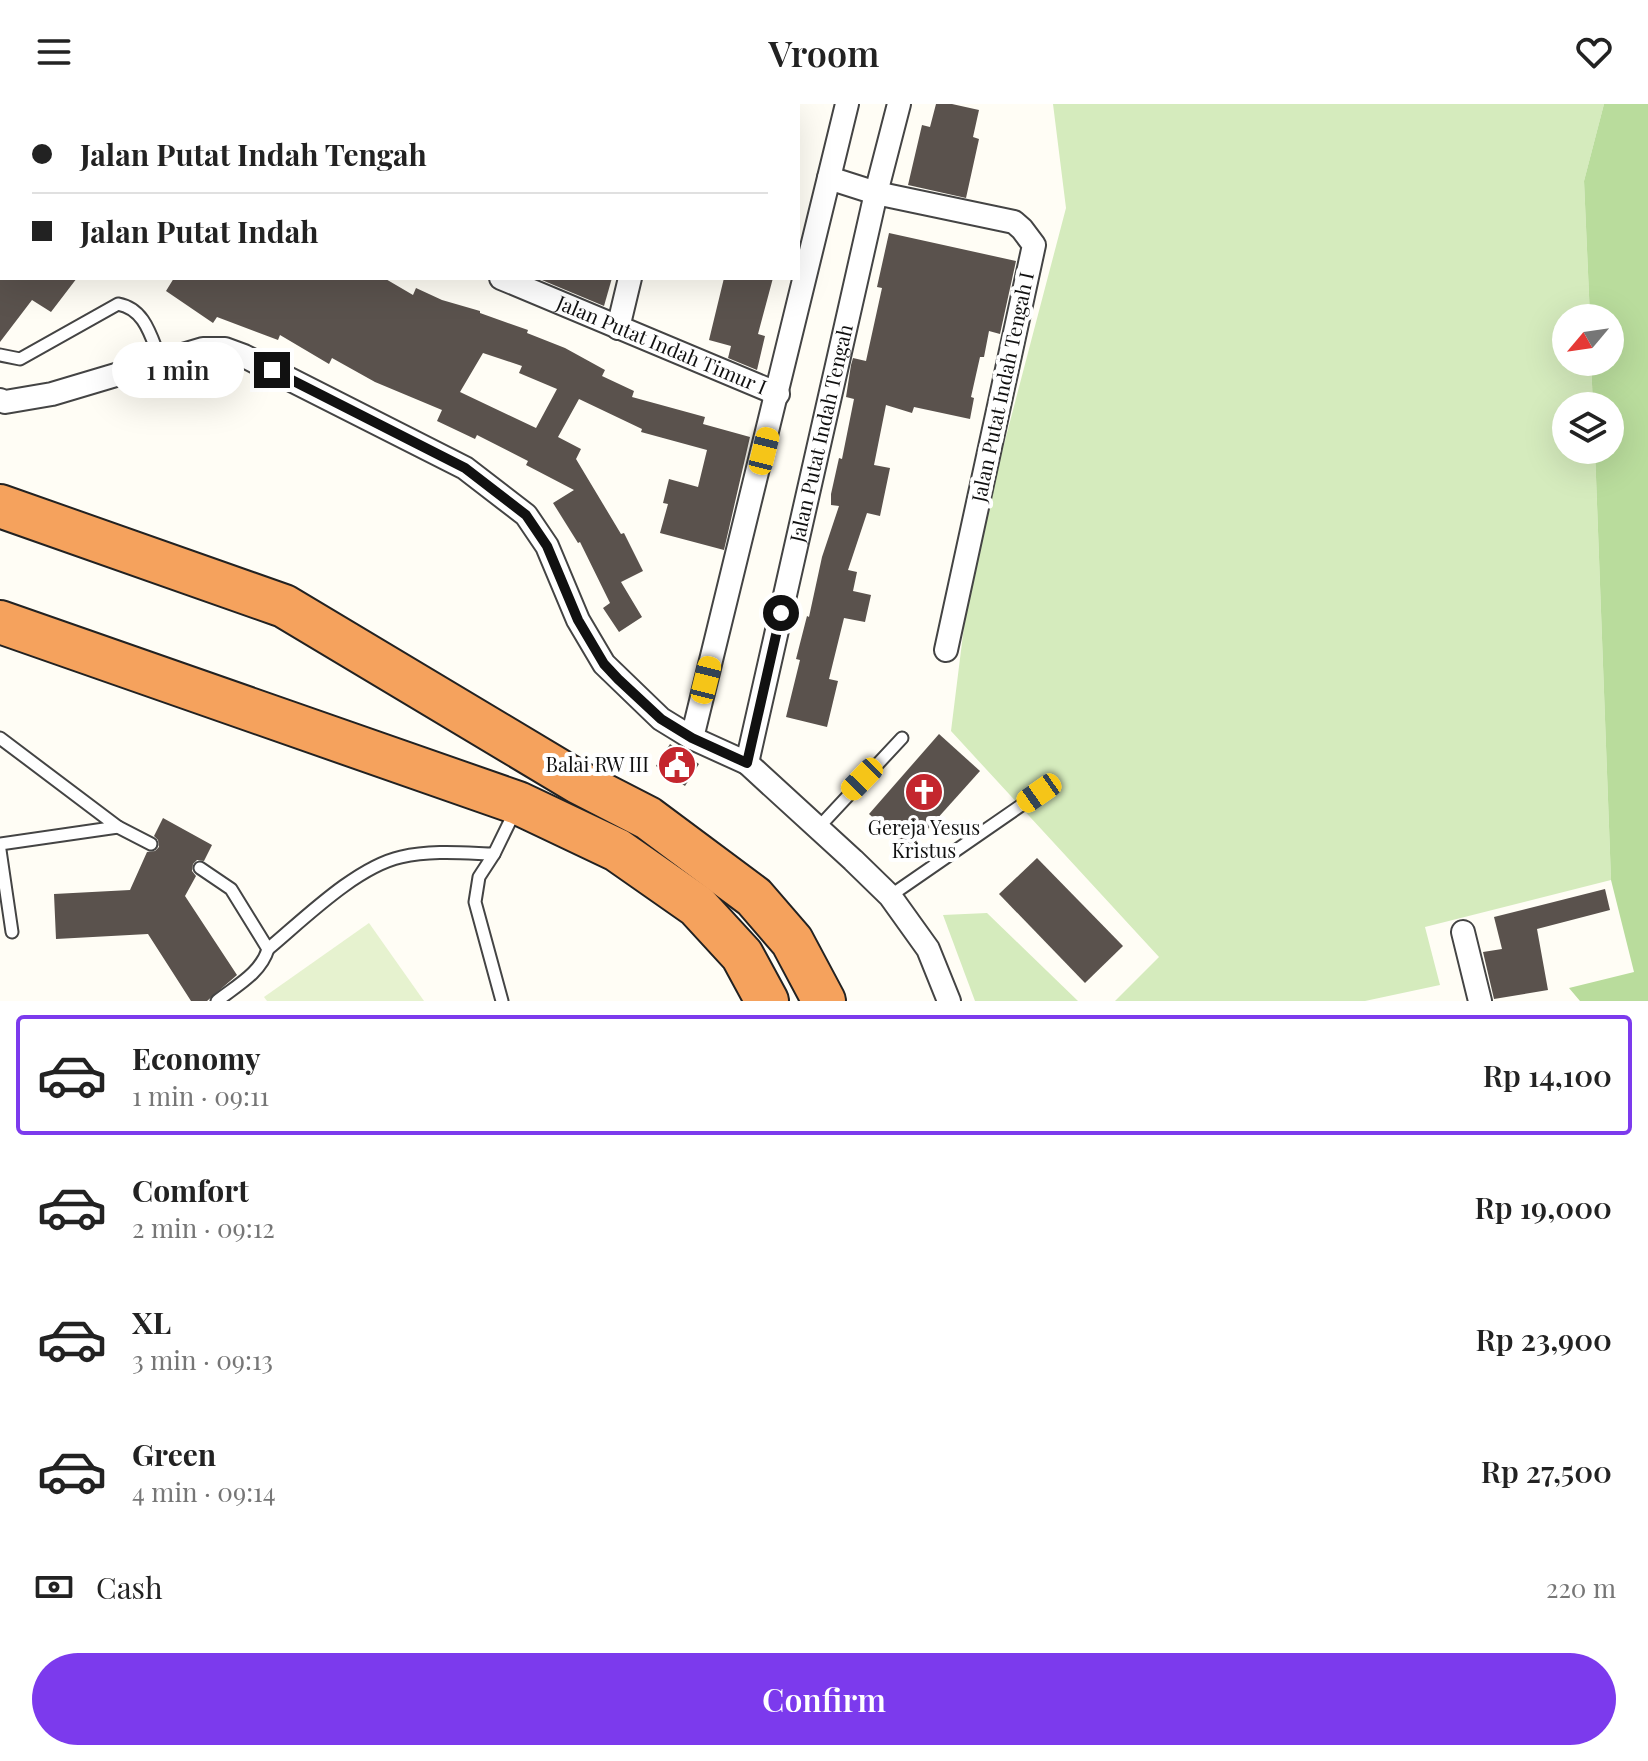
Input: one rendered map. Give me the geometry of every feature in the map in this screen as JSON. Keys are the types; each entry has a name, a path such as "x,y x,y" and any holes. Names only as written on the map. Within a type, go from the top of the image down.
{"highway":[{"path":"0,506 284,606 578,782 648,818 754,897 792,941 820,997"},
{"path":"0,622 518,803 617,850 697,906 742,955 767,1001"}],"street":[{"path":"692,738 847,104"},
{"name":"Jalan Putat Indah Tengah","path":"747,763 876,193 899,104"},
{"name":"Jalan Putat Indah Tengah I","path":"829,178 876,193 1014,222 1034,245 946,650"},
{"name":"Jalan Putat Indah Timur I","path":"506,280 778,394"},
{"path":"618,328 630,280"},
{"path":"0,400 5,402 52,394 203,349 225,349 465,468 526,515 547,546 578,620 604,664 661,719 692,738 747,763 890,896 928,949 949,1001"},
{"path":"1463,932 1480,1001"}],"lane":[{"path":"0,355 20,359 118,304 137,311 161,361"},
{"path":"0,738 118,827 151,844"},
{"path":"818,828 902,738"},
{"path":"890,896 1039,793"},
{"path":"502,1001 475,902 479,877 494,854 518,803"},
{"path":"0,844 118,827"},
{"path":"0,850 12,932"},
{"path":"217,1001 255,971 268,949 352,880 397,858 436,852 494,854"},
{"path":"200,868 231,889 268,949"}],"green space":[{"path":"1053,104 1604,104 1584,181 1589,304 1552,304 1552,376 1592,376 1592,392 1552,392 1552,464 1596,464 1611,880 1425,927 1440,985 1365,1001 1115,1001 1159,957 951,731 971,570 1066,208"},
{"path":"1604,104 1648,104 1648,1001 1580,1001 1569,988 1634,972 1611,880 1596,464 1624,464 1624,392 1592,392 1592,376 1624,376 1624,304 1589,304 1584,181"},
{"path":"987,913 1078,1001 975,1001 943,915"},
{"path":"369,923 424,1001 267,1001 264,997"}],"building":[{"path":"936,104 979,110 973,137 979,139 966,198 908,185 922,125 930,127"},
{"path":"889,233 1016,261 1000,334 989,331 984,357 980,357 971,397 974,398 970,419 914,407 912,413 886,405 874,465 890,468 880,516 867,513 848,570 857,572 853,591 871,595 865,622 844,618 829,679 838,681 827,727 786,717 800,660 796,659 822,557 839,506 831,505 831,494 839,458 842,459 854,399 846,397 851,365 853,358 866,361 882,288 877,287"},
{"path":"0,280 75,280 51,312 32,300 0,342"},
{"path":"173,280 387,280 413,295 416,288 528,330 527,333 565,348 605,370 602,376 634,391 632,397 705,417 703,424 750,437 724,550 660,533 668,504 663,503 669,479 698,487 707,450 641,432 642,429 579,399 558,437 581,449 576,459 621,534 624,533 643,571 621,582 642,617 619,632 603,608 610,603 580,542 553,503 574,490 526,465 528,461 477,435 475,439 437,421 442,410 375,382 332,358 329,364 280,335 278,340 217,317 213,323 166,291","holes":["483,353 522,366 519,373 557,389 536,428 460,392"]},
{"path":"542,280 611,280 604,306"},
{"path":"724,280 772,280 758,334 765,336 757,370 728,358 731,346 709,340"},
{"name":"Gereja Yesus Kristus","path":"939,734 980,771 909,850 869,814"},
{"name":"Balai RW III","path":"670,744 699,764 685,786 656,766"},
{"path":"163,818 212,845 204,861 197,860 193,864 192,871 196,876 185,896 237,975 207,1001 191,1001 148,934 56,939 54,894 130,890 147,852 159,847 154,836"},
{"path":"1037,858 1123,946 1085,983 999,894"},
{"path":"1605,889 1610,910 1537,929 1548,990 1494,999 1483,952 1502,949 1494,917"}],"place":[{"name":"Balai RW III","path":"677,765"},
{"name":"Gereja Yesus Kristus","path":"924,792"}],"route":[{"path":"272,370 465,468 490,485 526,515 547,546 578,620 604,664 661,719 692,738 747,763 781,613"}]}
